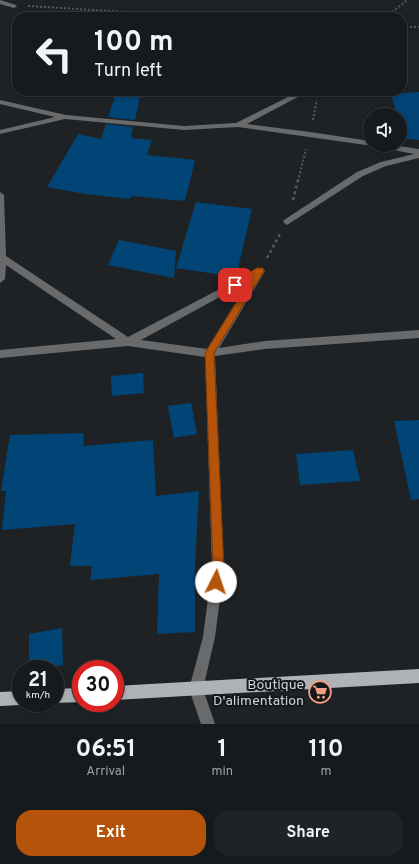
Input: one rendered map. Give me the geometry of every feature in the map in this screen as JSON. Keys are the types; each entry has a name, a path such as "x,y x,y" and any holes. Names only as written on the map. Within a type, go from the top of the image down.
{"main road":[{"path":"124,693 419,676"},
{"path":"0,700 12,699"}],"street":[{"path":"0,2 14,6"},
{"path":"0,7 14,6"},
{"path":"237,125 295,96"},
{"path":"0,102 66,117 184,128 237,125 310,134 363,143"},
{"path":"0,132 66,117"},
{"path":"407,151 419,154"},
{"path":"287,222 360,174 384,164 419,154"},
{"path":"0,196 2,258 0,279"},
{"path":"2,258 128,342"},
{"path":"128,342 260,271"},
{"path":"208,724 196,689 209,637 218,568 210,353 260,271"},
{"path":"0,354 128,342 210,353 265,345 419,334"}],"path":[{"path":"392,12 407,0"},
{"path":"14,6 120,12"},
{"path":"407,27 419,27"},
{"path":"260,271 287,222 310,134 317,98"}],"building":[{"path":"419,92 419,140 407,139 407,108 395,108 392,96 407,96 407,93"},
{"path":"115,96 140,96 135,120 108,117"},
{"path":"106,124 133,127 131,138 152,140 147,155 195,160 185,201 131,196 130,199 85,194 47,187 78,134 101,139"},
{"path":"196,202 252,209 236,277 176,268"},
{"path":"119,240 176,251 174,278 108,265"},
{"path":"143,373 144,393 112,396 111,376"},
{"path":"191,403 197,434 174,438 168,406"},
{"path":"419,420 419,499 411,500 394,421"},
{"path":"84,433 83,446 153,440 156,496 199,491 195,564 195,632 157,634 159,574 90,580 92,566 70,566 75,524 2,530 6,491 1,491 10,435"},
{"path":"353,450 360,481 300,485 296,454"},
{"path":"62,628 63,660 29,660 29,634"}],"place":[{"name":"Boutique D'alimentation","path":"320,692"}],"route":[{"path":"216,582 218,568 210,353 260,271 235,285"}]}
